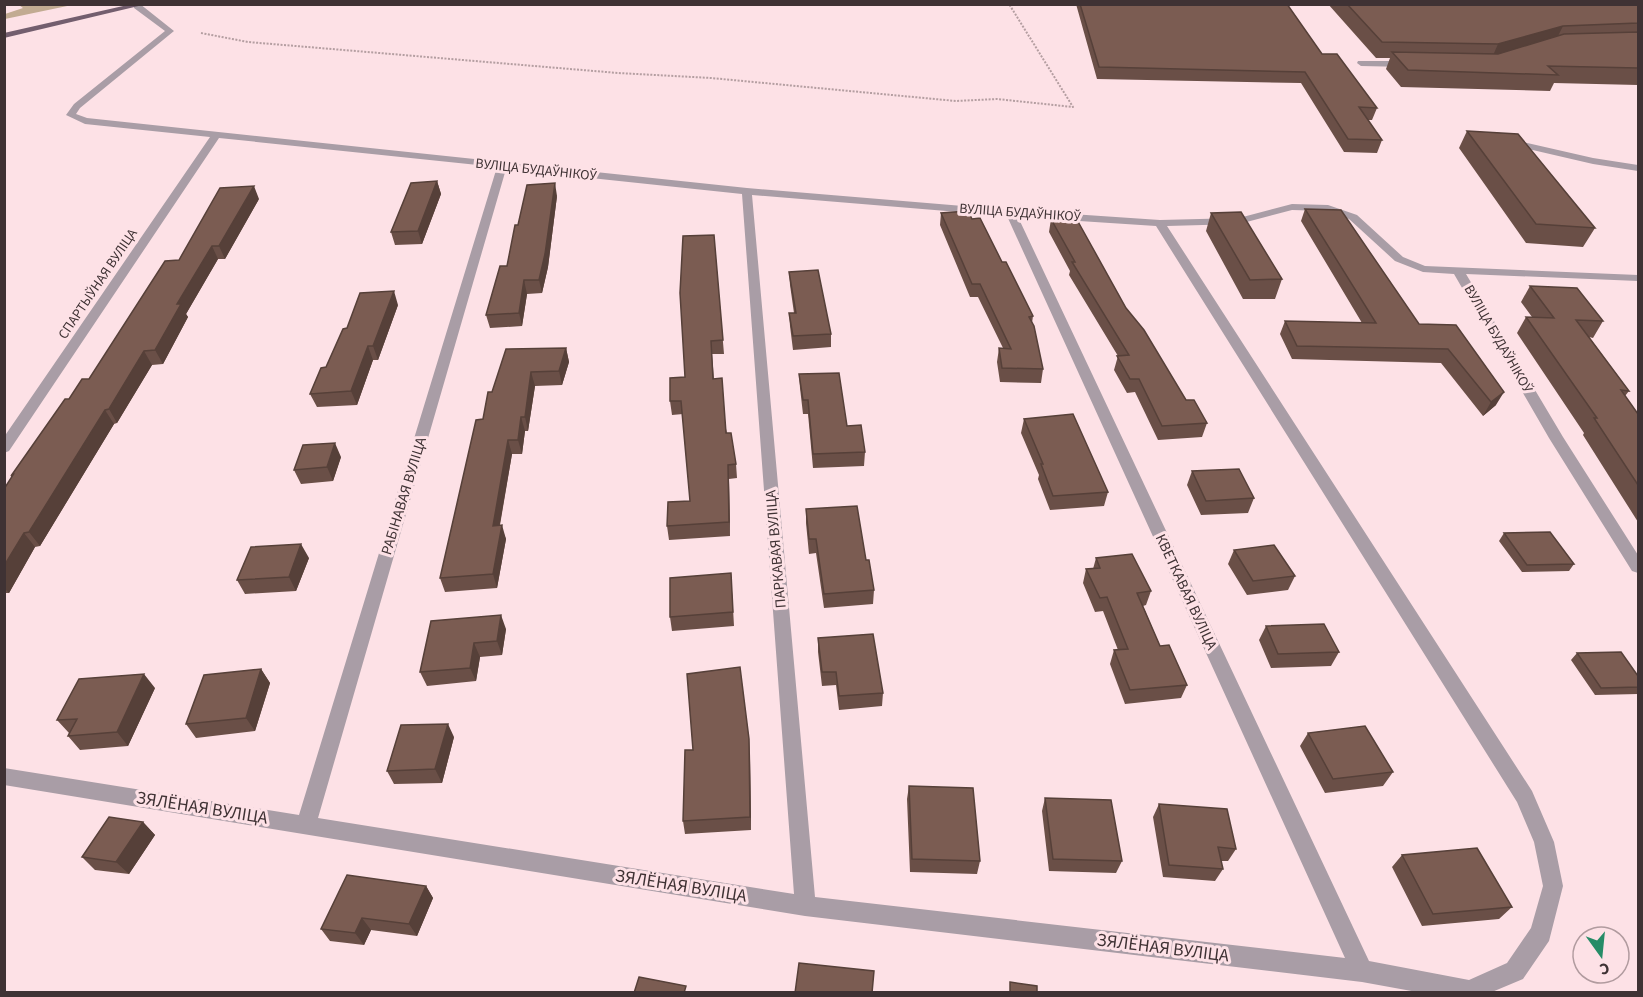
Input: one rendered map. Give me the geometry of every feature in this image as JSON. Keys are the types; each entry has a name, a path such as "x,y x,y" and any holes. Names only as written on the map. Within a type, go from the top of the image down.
{"main road":[{"path":"4,36 140,5"}],"street":[{"name":"ВУЛІЦА БУДАЎНІКОЎ","path":"140,5 170,31 77,106 71,115 85,121 215,137 747,191 1011,213 1160,223 1239,221 1292,207 1328,208 1353,217 1399,259 1424,269 1458,270 1556,438 1638,567"},
{"path":"1361,63 1420,64"},
{"name":"СПАРТЫЎНАЯ ВУЛІЦА","path":"4,448 215,137"},
{"path":"1510,142 1593,161 1638,168"},
{"name":"РАБІНАВАЯ ВУЛІЦА","path":"306,826 502,166"},
{"name":"ПАРКАВАЯ ВУЛІЦА","path":"747,191 805,906"},
{"name":"КВЕТКАВАЯ ВУЛІЦА","path":"1011,213 1362,971"},
{"name":"ЗЯЛЁНАЯ ВУЛІЦА","path":"4,776 805,906 1362,971 1469,991 1515,971 1541,933 1553,886 1544,842 1525,797 1160,223"},
{"path":"1458,270 1638,278"}],"path":[{"path":"201,33 248,42 618,73 711,78 956,100 997,99 1073,107 1009,4"}],"shaded area":[{"path":"19,5 72,5 5,19 5,14 23,8"}],"building":[{"path":"1080,4 1287,4 1322,54 1337,54 1377,108 1359,107 1382,140 1348,139 1305,72 1099,67"},
{"path":"1347,4 1638,4 1638,23 1563,26 1498,44 1382,42"},
{"path":"1638,32 1638,68 1548,66 1558,75 1408,70 1392,52 1498,54 1564,34"},
{"path":"1467,131 1518,134 1595,228 1536,224"},
{"path":"437,181 418,231 391,232 411,183"},
{"path":"555,183 539,280 524,280 519,313 486,315 500,266 507,266 515,225 518,225 527,185"},
{"path":"254,186 219,246 212,246 177,304 181,304 155,350 144,351 29,532 24,533 4,566 4,489 13,475 11,476 65,399 69,399 82,379 89,379 165,261 179,260 220,188"},
{"path":"1305,209 1341,210 1419,324 1456,325 1504,392 1491,402 1448,349 1297,346 1285,321 1376,323"},
{"path":"968,211 972,219 980,218 1002,262 1006,262 1033,316 1029,317 1034,326 1043,369 1002,368 999,348 1011,349 980,284 972,284 941,213"},
{"path":"1241,212 1282,279 1250,280 1211,213"},
{"path":"1076,218 1126,308 1144,330 1186,400 1194,400 1207,423 1162,426 1139,379 1130,379 1117,356 1129,355 1072,262 1075,262 1051,219"},
{"path":"714,235 723,340 711,341 713,379 722,378 726,433 731,433 736,464 728,465 729,522 667,526 668,502 690,501 681,401 670,401 670,378 685,377 680,293 683,236"},
{"path":"818,270 831,334 793,336 789,313 796,313 789,272"},
{"path":"1530,286 1577,288 1603,321 1576,320 1629,391 1621,390 1638,414 1638,485 1594,418 1597,418 1526,317 1554,318"},
{"path":"394,291 373,346 368,346 351,391 310,394 321,368 326,367 343,329 347,328 360,293"},
{"path":"566,348 559,371 531,372 525,417 521,417 518,440 508,440 493,526 502,525 493,574 440,578 476,420 483,419 488,392 492,392 506,349"},
{"path":"839,373 847,426 861,425 865,452 813,454 808,400 803,400 799,374"},
{"path":"1073,414 1108,492 1053,496 1041,464 1043,464 1024,419"},
{"path":"335,443 327,467 294,470 303,445"},
{"path":"1239,469 1254,498 1206,501 1192,471"},
{"path":"857,506 866,560 869,560 874,590 824,594 816,539 809,539 806,509"},
{"path":"1550,532 1574,564 1527,565 1504,533"},
{"path":"301,544 289,577 237,580 251,547"},
{"path":"1274,545 1295,576 1253,581 1234,550"},
{"path":"1132,554 1151,591 1137,593 1160,646 1169,645 1187,685 1130,690 1114,650 1128,649 1107,597 1100,598 1086,569 1100,568 1096,558"},
{"path":"731,573 733,612 670,617 670,578"},
{"path":"501,615 497,641 474,643 470,668 420,672 431,621"},
{"path":"1324,624 1339,652 1278,654 1266,626"},
{"path":"873,634 883,693 839,696 836,672 822,672 818,638"},
{"path":"1621,652 1638,676 1638,687 1601,688 1577,653"},
{"path":"740,667 749,739 750,817 683,821 685,750 693,750 687,674"},
{"path":"261,669 246,718 186,724 204,675"},
{"path":"144,674 117,732 68,736 77,719 57,720 79,679"},
{"path":"448,724 435,769 387,771 401,725"},
{"path":"1365,726 1393,772 1333,779 1308,733"},
{"path":"909,786 973,788 980,861 912,859"},
{"path":"1045,798 1111,800 1122,861 1053,859"},
{"path":"1159,804 1227,809 1236,849 1218,847 1223,869 1169,865"},
{"path":"109,817 143,822 116,862 82,857"},
{"path":"1477,848 1512,907 1433,914 1402,855"},
{"path":"347,875 426,886 409,924 362,918 355,933 321,929"},
{"path":"799,963 874,971 872,993 795,993"},
{"path":"639,977 686,986 684,993 634,993"},
{"path":"1010,982 1037,986 1037,993 1010,993"}]}
